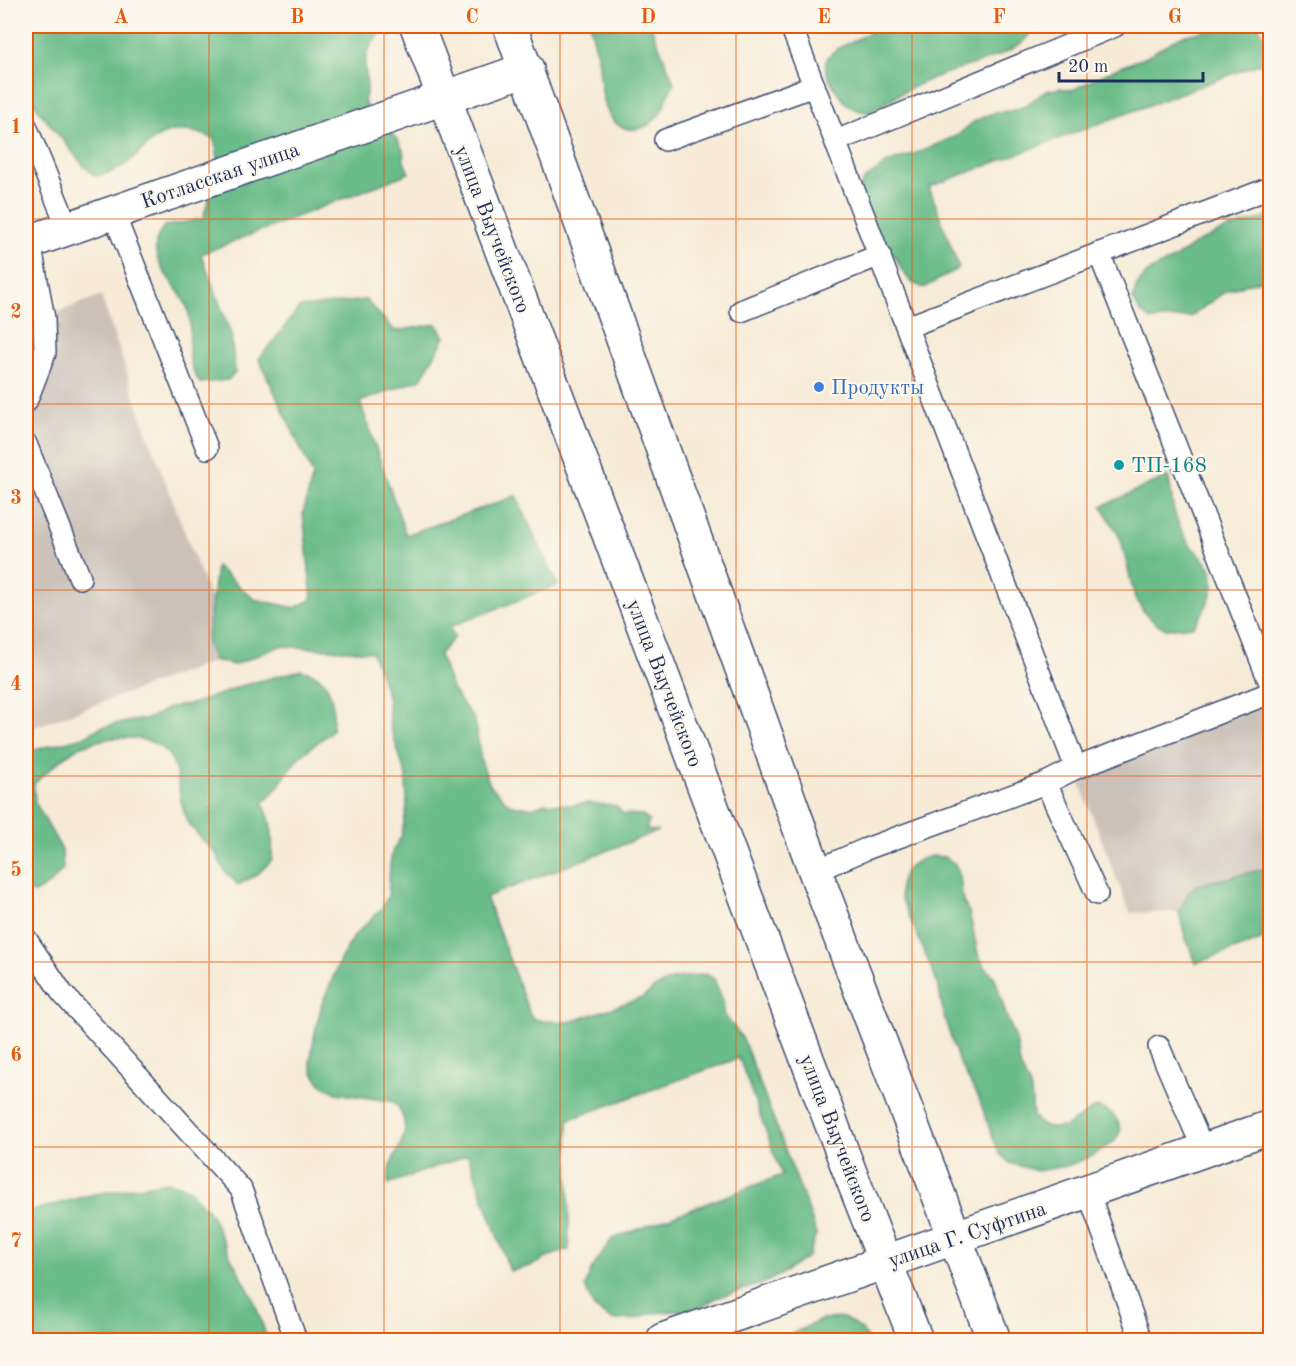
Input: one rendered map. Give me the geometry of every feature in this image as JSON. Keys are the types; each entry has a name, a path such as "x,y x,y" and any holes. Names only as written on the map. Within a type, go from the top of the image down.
{"main road":[{"name":"улица Выучейского","path":"417,26 429,103 916,1341"},
{"path":"510,26 815,871 994,1341"},
{"name":"Котласская улица","path":"28,242 527,69"},
{"name":"улица Г. Суфтина","path":"663,1341 1270,1127"}],"lane":[{"path":"791,26 1076,768"},
{"path":"836,141 1115,26"},
{"path":"665,140 814,86"},
{"path":"26,126 68,228"},
{"path":"907,327 1270,188"},
{"path":"113,212 207,448"},
{"path":"26,402 45,353 44,319 28,242"},
{"path":"1099,253 1270,683"},
{"path":"741,311 880,255"},
{"path":"26,444 80,578"},
{"path":"815,871 866,849 1046,783 1076,768 1270,693"},
{"path":"1046,783 1097,894"},
{"path":"26,939 62,993 241,1189 296,1341"},
{"path":"1159,1047 1204,1151"},
{"path":"1088,1191 1141,1341"}],"shaded area":[{"path":"101,295 146,431 232,655 26,730 26,325"},
{"path":"1270,703 1270,868 1253,873 1232,875 1195,886 1188,893 1179,912 1130,913 1077,776"}],"green space":[{"path":"39,26 385,26 367,51 365,64 367,89 364,102 371,113 396,138 403,150 404,162 409,173 201,254 231,334 235,372 228,380 200,383 194,372 189,354 190,320 186,303 162,268 156,248 157,238 164,226 203,219 216,179 218,160 213,138 190,131 173,131 159,136 127,164 95,176 84,166 39,111 31,95 26,80 26,38"},
{"path":"590,26 651,26 674,83 660,113 646,125 639,128 624,128 611,117 603,98 598,57"},
{"path":"882,26 1033,26 1029,35 1010,50 923,82 869,113 846,103 830,80 826,65 830,54"},
{"path":"1227,26 1258,26 1270,45 1270,60 929,187 959,268 924,288 912,283 903,272 896,258 877,233 858,193 863,181 887,163 958,135 983,117 1023,107 1046,91 1060,88 1072,90 1144,58 1181,36"},
{"path":"1270,213 1270,277 1226,291 1190,317 1152,320 1140,312 1133,300 1136,287 1153,269 1175,258 1194,244 1227,229 1265,218"},
{"path":"366,300 395,331 436,324 445,337 421,379 360,402 406,535 516,496 558,585 449,627 455,637 439,654 453,691 475,721 481,761 490,785 509,804 522,807 534,807 545,803 573,805 588,803 616,806 623,814 642,815 649,821 646,830 658,831 486,897 530,1015 543,1021 569,1022 642,998 656,987 673,979 706,974 714,979 724,1003 723,1013 743,1039 811,1217 816,1234 808,1257 762,1284 716,1298 698,1309 652,1313 634,1319 612,1320 594,1308 585,1287 591,1270 612,1239 782,1175 739,1058 568,1120 569,1250 531,1266 510,1271 468,1155 388,1184 392,1161 401,1144 405,1126 395,1102 337,1093 323,1086 314,1075 310,1062 322,1004 341,958 355,935 382,908 388,896 390,864 393,850 401,837 407,807 406,776 390,726 387,695 372,652 280,646 234,665 214,660 207,643 216,566 254,599 295,608 312,599 303,513 313,475 259,359 300,307"},
{"path":"1168,476 1173,507 1184,536 1209,566 1213,582 1210,598 1194,626 1166,629 1144,612 1135,598 1121,540 1102,506"},
{"path":"301,670 317,676 328,689 333,709 332,731 298,758 263,803 272,831 272,860 258,874 238,885 225,871 214,851 187,820 175,769 168,754 159,746 148,741 121,738 94,742 73,751 34,784 35,802 62,850 63,869 51,883 34,893 26,888 26,752 84,737 99,728 150,718 171,707 191,704 240,686"},
{"path":"931,856 945,857 955,864 960,876 963,902 969,912 978,954 995,978 1016,1039 1020,1065 1031,1090 1033,1116 1041,1125 1053,1128 1065,1127 1096,1107 1106,1110 1118,1121 1121,1130 1115,1141 1092,1156 1067,1166 1037,1171 1010,1163 1000,1154 980,1101 958,1060 944,1016 938,984 900,895 901,880 907,869 917,861"},
{"path":"1270,868 1270,937 1196,963 1185,936 1179,912 1188,893 1195,886"},
{"path":"168,1182 188,1188 211,1214 253,1298 268,1340 26,1340 26,1211 90,1195"},
{"path":"844,1318 861,1329 868,1340 778,1340 823,1319"}],"place":[{"name":"Продукты","path":"819,387"},
{"name":"ТП-168","path":"1119,465"}]}
